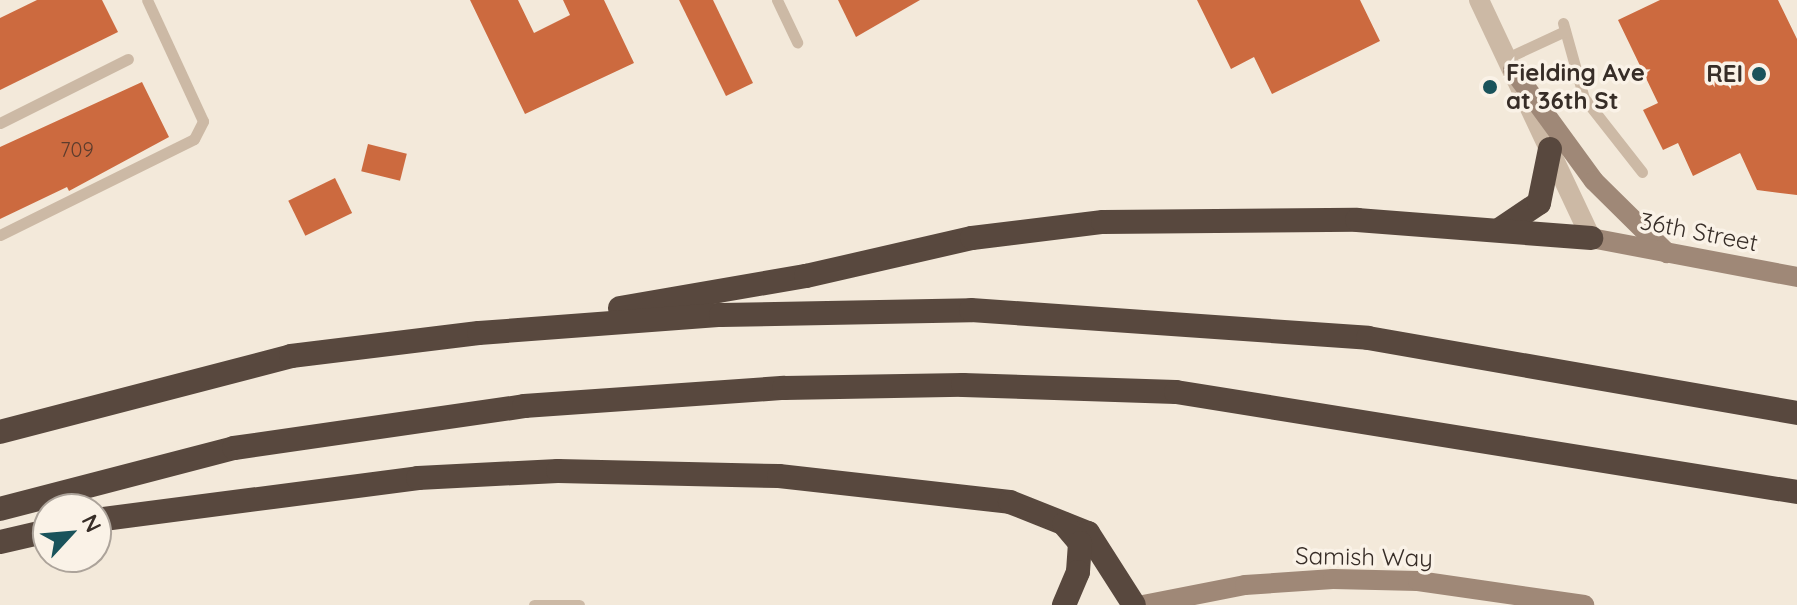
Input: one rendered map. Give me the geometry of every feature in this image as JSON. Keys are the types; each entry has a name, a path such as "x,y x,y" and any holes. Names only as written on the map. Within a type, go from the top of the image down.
{"highway":[{"path":"1499,230 1539,203 1550,149"},
{"path":"479,333 806,276 972,238 1103,222 1357,220 1591,238"},
{"path":"0,432 291,356 479,333 721,315 971,310 1368,338 1797,413"},
{"path":"0,509 234,448 524,406 784,388 963,385 1176,392 1797,492"},
{"path":"112,518 418,478 652,471 779,476 1010,502 1088,533 1134,605"},
{"path":"1062,522 1080,543 1078,572 1064,605"},
{"path":"0,542 32,535"}],"main road":[{"path":"1510,64 1594,181 1667,253"},
{"name":"36th Street","path":"1591,238 1797,277"},
{"name":"Samish Way","path":"1143,605 1245,585 1333,579 1418,581 1584,605"}],"street":[{"path":"1479,0 1591,238"}],"lane":[{"path":"0,235 194,139 203,121 147,0"},
{"path":"777,0 797,42"},
{"path":"1510,64 1564,27 1584,98 1642,172"},
{"path":"0,123 128,59"},
{"path":"534,605 579,605"}],"building":[{"path":"37,0 102,0 118,32 0,90 0,18"},
{"path":"470,0 518,0 534,33 570,15 563,0 604,0 634,63 525,114"},
{"path":"679,0 713,0 753,83 726,96"},
{"path":"838,0 920,0 856,37"},
{"path":"1197,0 1360,0 1380,41 1272,94 1254,57 1231,69"},
{"path":"1660,0 1778,0 1797,39 1797,195 1757,190 1740,153 1693,176 1678,143 1663,150 1643,110 1658,103 1618,20"},
{"path":"142,82 169,137 69,191 67,187 0,219 0,147"},
{"path":"368,144 407,154 400,181 361,171"},
{"path":"335,178 352,213 305,236 288,201"}],"place":[{"name":"REI","path":"1759,74"},
{"name":"Fielding Ave at 36th St","path":"1490,87"}]}
